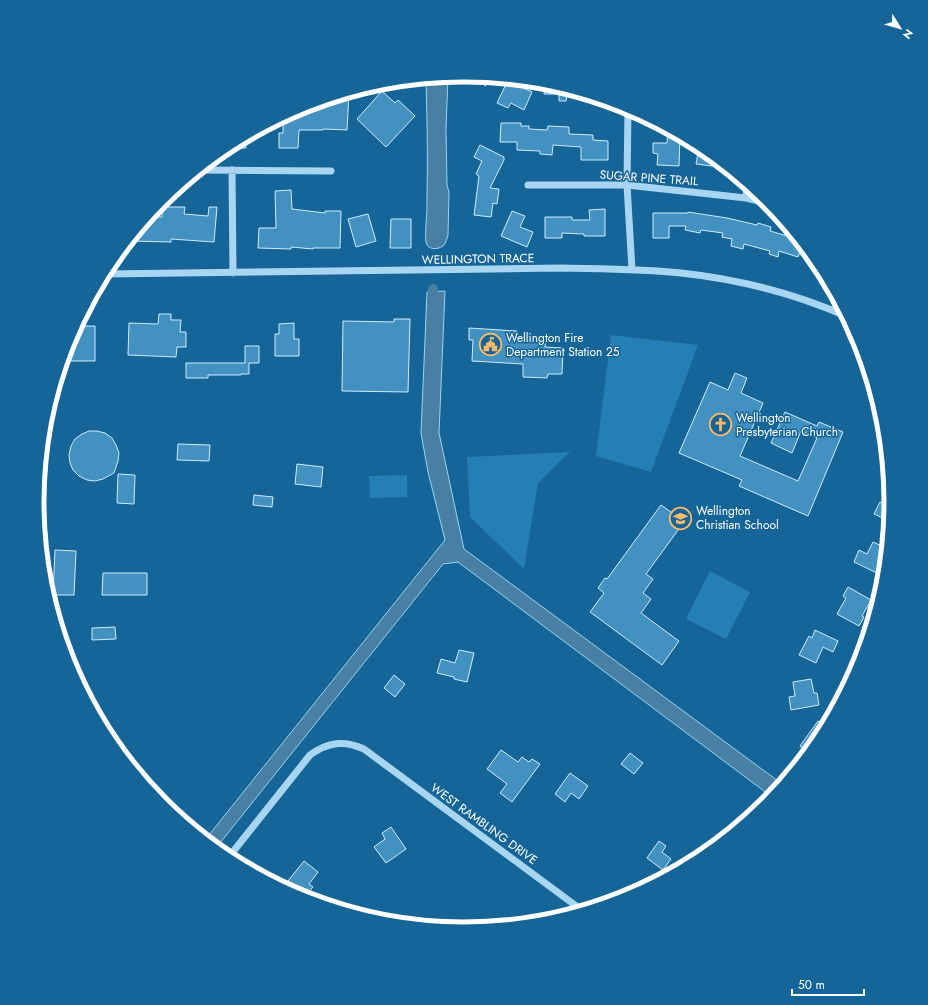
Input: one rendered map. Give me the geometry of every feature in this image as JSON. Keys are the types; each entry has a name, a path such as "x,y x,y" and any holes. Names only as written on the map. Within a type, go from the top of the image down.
{"street":[{"path":"628,115 627,185 632,270"},
{"path":"207,170 331,171"},
{"path":"232,170 233,273"},
{"name":"SUGAR PINE TRAIL","path":"528,184 627,185 755,200"},
{"path":"746,192 746,198"},
{"name":"WELLINGTON TRACE","path":"112,274 562,268 632,270 680,273 738,282 774,291 839,313"},
{"name":"WEST RAMBLING DRIVE","path":"232,853 310,755 323,747 345,743 364,749 578,906"}],"shaded area":[{"path":"448,83 446,129 447,185 449,192 448,235 443,246 438,248 428,247 426,242 426,84"},
{"path":"445,291 439,433 464,549 778,781 767,793 458,562 443,564 219,844 208,836 445,540 428,472 421,433 427,292"},
{"path":"611,335 698,345 651,472 596,456"},
{"path":"570,452 538,483 524,569 470,517 467,457"},
{"path":"407,475 407,497 370,498 369,476"},
{"path":"710,571 750,592 726,639 686,619"}],"building":[{"path":"482,83 490,83 485,86"},
{"path":"506,85 519,86 532,92 524,110 511,103 508,108 497,103"},
{"path":"382,91 395,103 398,100 415,116 386,147 357,119"},
{"path":"544,91 568,96 567,96 566,101 559,101 559,94 544,94"},
{"path":"349,99 347,130 299,130 298,148 279,148 279,133 283,133 283,124 303,114"},
{"path":"501,123 521,123 521,126 529,126 529,129 547,130 548,126 569,127 569,134 593,135 593,140 608,141 608,160 581,160 581,147 553,145 552,155 540,154 540,151 517,150 517,142 500,142"},
{"path":"668,135 680,143 679,166 657,165 658,154 653,153 653,143 667,143"},
{"path":"246,144 246,148 239,148"},
{"path":"480,145 504,157 504,160 490,188 499,189 497,204 493,203 491,217 474,215 479,176 476,174 482,161 474,157"},
{"path":"698,154 717,167 696,164"},
{"path":"291,190 292,209 325,213 325,211 341,211 340,248 258,248 259,228 276,228 275,191"},
{"path":"166,207 185,207 184,214 208,216 209,207 217,207 214,242 171,239 171,242 136,241 157,217 162,217 162,211"},
{"path":"605,209 605,236 584,236 584,234 562,233 562,238 545,238 545,217 572,217 572,220 590,220 589,210"},
{"path":"512,211 525,216 520,227 533,232 527,247 501,236"},
{"path":"653,213 688,213 727,218 757,225 758,223 771,227 770,231 788,236 803,255 799,254 798,257 779,251 778,257 769,254 770,251 744,244 743,249 731,246 732,239 722,237 723,233 701,230 700,233 685,230 686,226 669,226 669,238 653,238"},
{"path":"368,214 376,241 356,247 348,219"},
{"path":"391,219 411,219 411,248 390,248"},
{"path":"159,314 171,314 171,320 181,320 180,332 186,332 186,347 177,347 176,357 128,355 129,323 158,324"},
{"path":"394,319 410,319 408,392 342,391 343,321 394,322"},
{"path":"294,323 294,339 299,339 299,356 275,356 275,334 279,334 279,324"},
{"path":"83,326 95,326 95,361 68,361"},
{"path":"469,328 517,331 516,338 546,339 545,347 563,348 562,374 548,374 547,378 523,377 523,364 472,361 473,340 469,340"},
{"path":"245,346 259,346 259,363 249,363 249,374 208,375 208,378 186,378 186,363 245,363"},
{"path":"735,373 747,378 741,393 763,403 740,456 798,481 817,438 801,431 792,453 771,443 785,412 817,426 819,422 843,432 808,516 739,486 742,480 679,453 710,382 728,390"},
{"path":"89,431 105,433 112,438 119,453 114,473 103,479 95,481 87,480 79,476 73,470 69,455 71,446 75,439"},
{"path":"178,444 210,445 209,461 177,460"},
{"path":"297,464 323,467 321,487 295,484"},
{"path":"118,474 135,475 134,504 117,503"},
{"path":"254,495 273,497 272,507 253,505"},
{"path":"880,502 884,504 883,518 874,514"},
{"path":"661,505 681,519 678,523 681,526 646,574 653,579 643,593 651,599 641,613 679,641 662,665 590,612 604,593 598,588 605,578 607,579"},
{"path":"873,542 881,546 878,573 854,562 859,550 867,554"},
{"path":"55,550 76,551 74,595 54,595 53,590"},
{"path":"103,573 147,573 147,595 102,595"},
{"path":"848,587 871,600 862,616 864,617 859,626 837,614 846,598 843,596"},
{"path":"115,627 116,639 92,640 92,628"},
{"path":"815,630 838,641 833,652 823,647 816,663 799,655 809,636 812,638"},
{"path":"459,650 474,653 467,682 437,673 441,659 455,663"},
{"path":"394,675 405,684 395,697 384,688"},
{"path":"811,679 814,693 817,693 819,705 791,710 789,697 795,696 793,682"},
{"path":"818,721 821,723 804,749 800,746"},
{"path":"501,750 518,762 522,757 529,762 532,759 540,764 512,802 500,793 507,784 487,769"},
{"path":"630,753 643,763 634,774 621,764"},
{"path":"570,773 588,786 579,799 571,793 565,802 555,794"},
{"path":"391,827 406,849 386,863 374,847 385,839 382,833"},
{"path":"659,841 666,846 662,852 671,859 663,870 647,858"},
{"path":"304,861 318,872 309,884 313,887 308,893 286,883"}],"waterway":[{"path":"432,305 433,289"}],"place":[{"name":"Wellington Fire Department Station 25","path":"490,345"},
{"name":"Wellington Presbyterian Church","path":"720,425"},
{"name":"Wellington Christian School","path":"680,518"}]}
